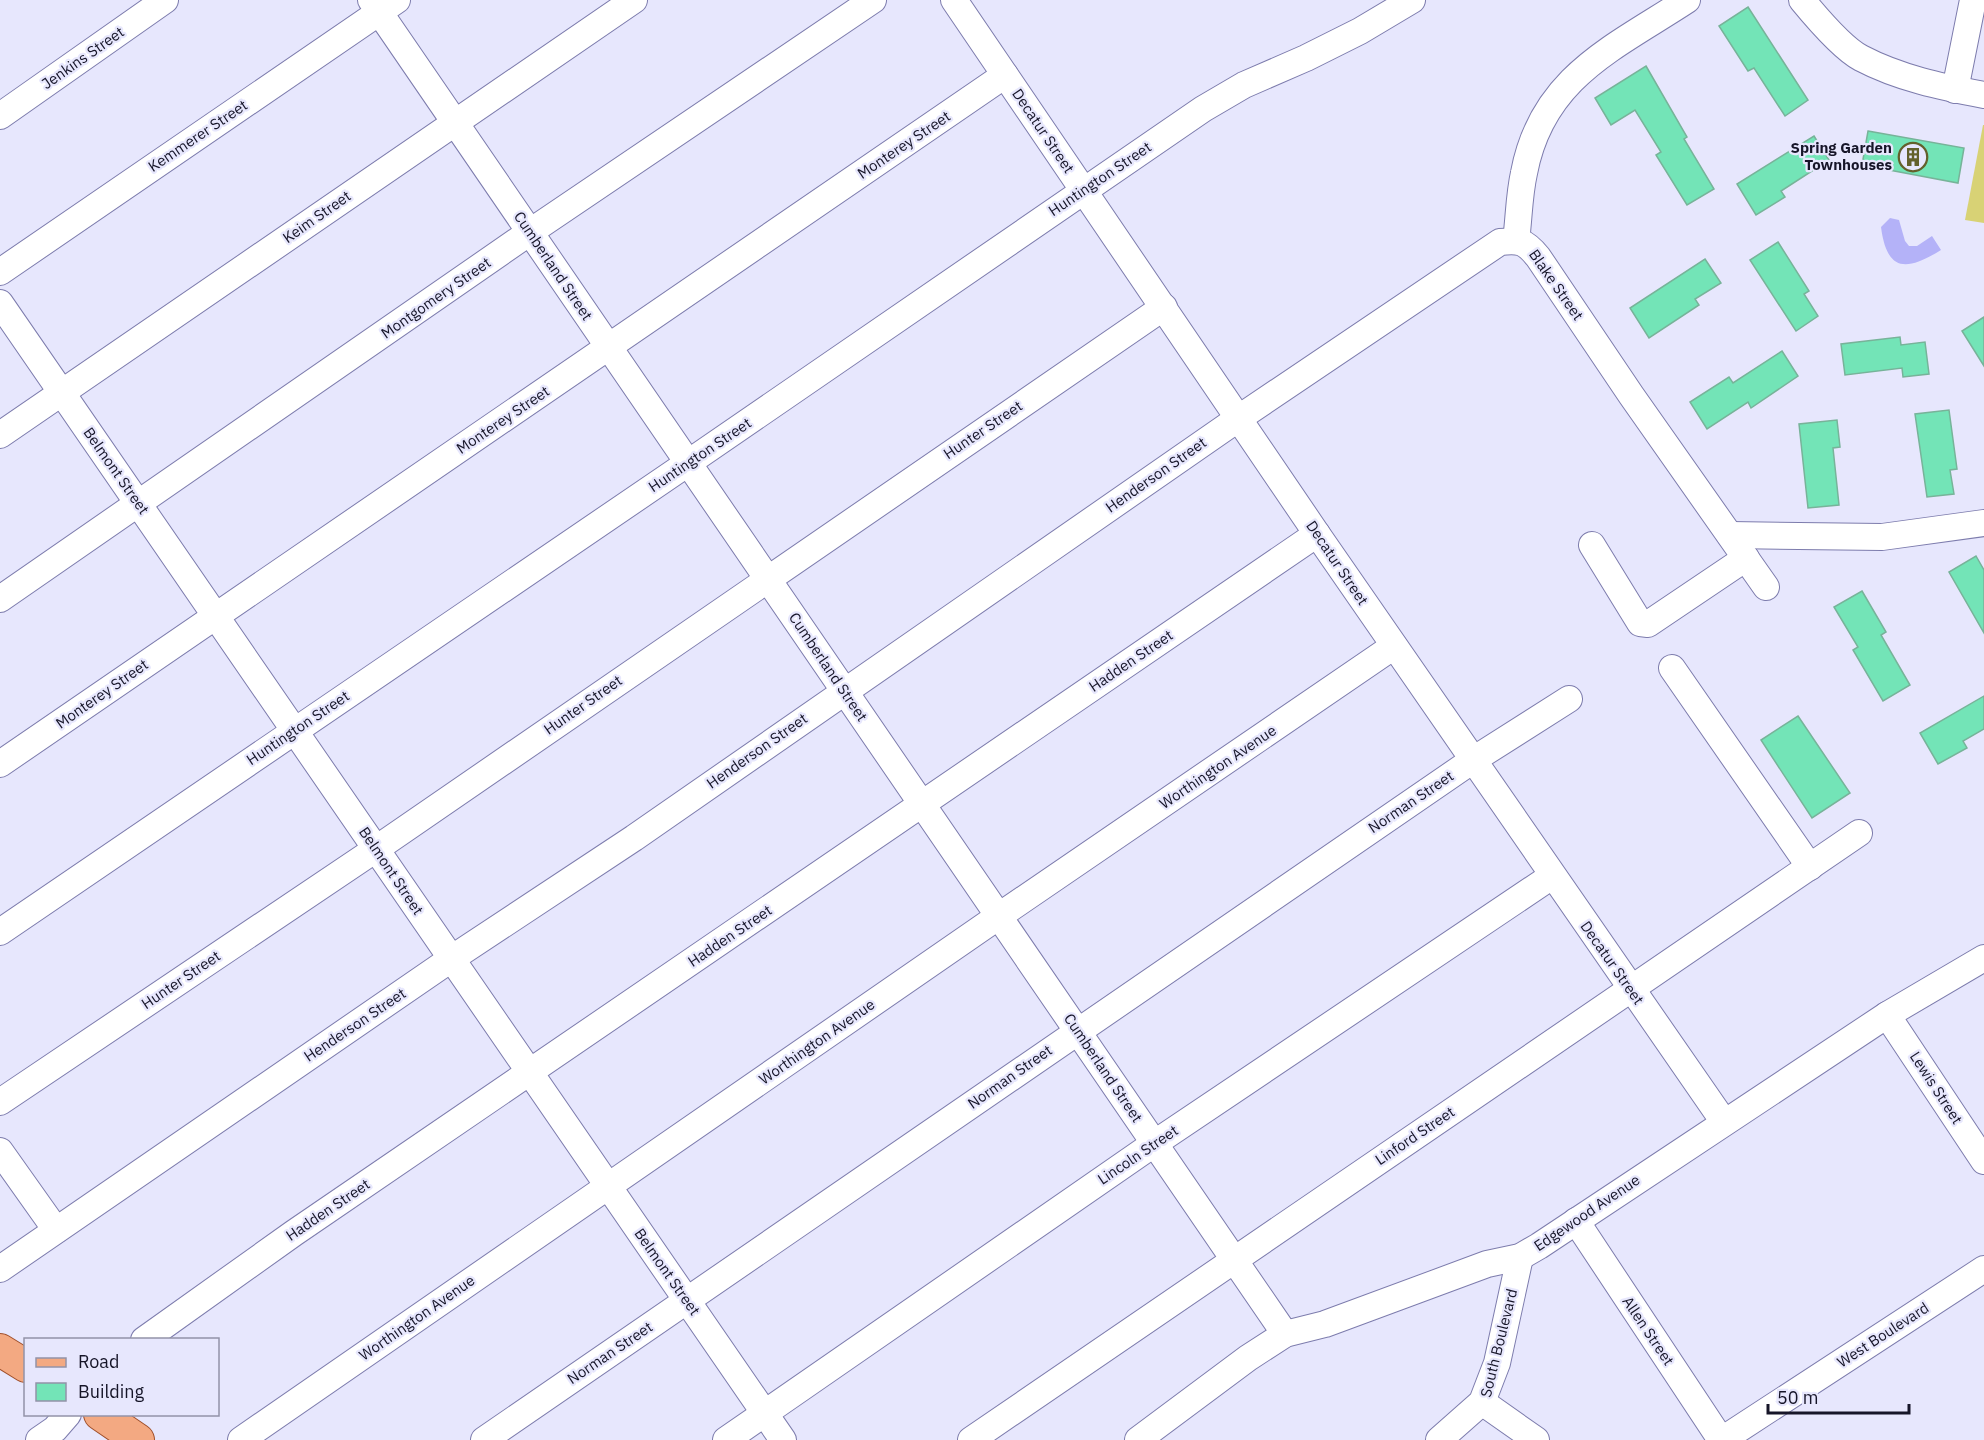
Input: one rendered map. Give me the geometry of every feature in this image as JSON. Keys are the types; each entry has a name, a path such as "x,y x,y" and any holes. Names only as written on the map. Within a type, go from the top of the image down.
{"main road":[{"path":"0,1350 24,1365"},
{"path":"103,1416 138,1440"}],"street":[{"name":"Jenkins Street","path":"0,116 165,0"},
{"name":"Keim Street","path":"0,435 634,0"},
{"name":"Montgomery Street","path":"0,599 530,232 873,0"},
{"name":"Decatur Street","path":"954,0 1317,534 1724,1122"},
{"name":"Huntington Street","path":"0,932 1203,109 1244,85 1360,32 1413,0"},
{"name":"Blake Street","path":"1687,0 1587,65 1568,83 1554,101 1531,146 1524,173 1516,241 1528,245 1538,257 1766,587"},
{"path":"1802,0 1859,58 1904,76 1955,90 1984,95"},
{"path":"1955,90 1973,0"},
{"name":"Cumberland Street","path":"382,4 455,122 1285,1334"},
{"name":"Kemmerer Street","path":"0,272 382,4"},
{"name":"Monterey Street","path":"0,764 1005,75"},
{"name":"Henderson Street","path":"0,1269 452,959 634,838 844,690 1239,418 1500,242 1516,241"},
{"name":"Belmont Street","path":"0,303 783,1440"},
{"name":"Hunter Street","path":"0,1102 376,849 1164,307"},
{"path":"1730,535 1882,537 1984,523"},
{"name":"Hadden Street","path":"147,1338 294,1233 1317,534"},
{"path":"1592,545 1640,623 1648,624 1746,558"},
{"name":"Worthington Avenue","path":"241,1440 1394,646"},
{"path":"1672,668 1810,867"},
{"name":"Norman Street","path":"484,1440 1077,1030 1473,760 1569,699"},
{"name":"Linford Street","path":"971,1440 1859,833"},
{"name":"Lincoln Street","path":"726,1440 1155,1143 1552,876"},
{"name":"Edgewood Avenue","path":"1138,1440 1248,1358 1285,1334 1325,1324 1487,1264 1520,1257 1887,1014 1984,958"},
{"name":"Lewis Street","path":"1887,1014 1984,1161"},
{"path":"0,1151 56,1230"},
{"name":"Allen Street","path":"1576,1221 1721,1440"},
{"name":"South Boulevard","path":"1520,1257 1497,1363 1482,1402 1536,1440"},
{"name":"West Boulevard","path":"1721,1440 1984,1269"},
{"path":"1439,1440 1482,1402"},
{"path":"39,1440 55,1429 66,1416"}],"shaded area":[{"path":"1984,125 1984,223 1965,220"}],"water":[{"path":"1890,218 1899,220 1905,241 1909,246 1917,246 1932,236 1941,250 1918,262 1900,264 1888,253 1884,242 1881,227"}],"building":[{"path":"1748,7 1808,100 1785,116 1754,68 1748,71 1719,26"},
{"path":"1646,66 1687,137 1684,139 1714,189 1687,205 1656,155 1661,152 1635,110 1611,125 1595,98"},
{"name":"Spring Garden Townhouses","path":"1868,131 1964,148 1958,183 1862,165"},
{"path":"1814,136 1829,160 1781,191 1785,197 1756,215 1737,184"},
{"path":"1778,242 1809,291 1804,294 1818,316 1796,331 1750,260"},
{"path":"1705,259 1721,283 1695,299 1699,305 1649,338 1630,308"},
{"path":"1984,317 1984,366 1962,331"},
{"path":"1900,337 1901,345 1925,342 1929,374 1903,377 1902,368 1845,375 1841,344"},
{"path":"1782,351 1798,376 1751,408 1748,402 1707,429 1690,402 1729,377 1733,383"},
{"path":"1949,410 1957,469 1950,470 1954,494 1927,497 1915,414"},
{"path":"1837,420 1840,447 1833,448 1839,505 1808,508 1799,424"},
{"path":"1976,556 1984,570 1984,633 1949,572"},
{"path":"1862,591 1886,632 1881,635 1910,685 1883,701 1853,650 1858,647 1834,607"},
{"path":"1984,696 1984,729 1963,741 1967,748 1938,764 1920,733"},
{"path":"1798,716 1850,793 1812,818 1761,740"}],"place":[{"name":"Spring Garden Townhouses","path":"1913,157"}]}
